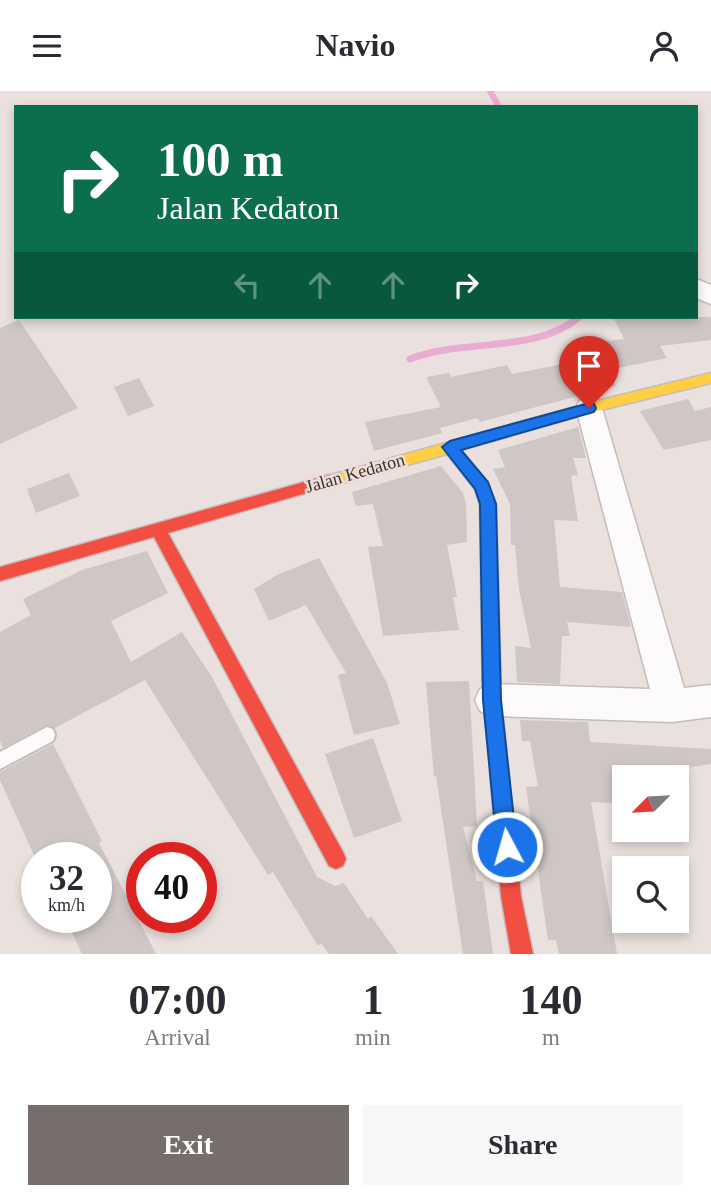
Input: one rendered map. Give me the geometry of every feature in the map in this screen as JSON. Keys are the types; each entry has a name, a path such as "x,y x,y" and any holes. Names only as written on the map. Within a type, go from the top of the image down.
{"street":[{"name":"Jalan Kedaton","path":"0,574 589,408 711,378"},
{"path":"589,408 672,706"},
{"path":"450,447 482,486 488,504 492,700 511,896 522,954"},
{"path":"158,529 336,859"},
{"path":"492,700 672,706 711,701"}],"lane":[{"path":"0,761 47,735"}],"building":[{"path":"711,317 711,340 660,346 667,358 614,369 601,342 624,339 614,319"},
{"path":"19,320 78,408 0,444 0,328"},
{"path":"599,357 616,386 480,422 477,418 440,428 442,433 374,451 365,422 441,407 426,377 449,373 451,377 507,365 512,374"},
{"path":"139,378 154,406 128,416 114,387"},
{"path":"688,399 695,411 711,407 711,440 664,450 640,411"},
{"path":"578,427 586,458 573,458 578,475 571,476 578,521 554,520 560,587 622,592 631,627 567,622 570,636 562,636 560,684 517,682 515,646 531,648 519,589 515,545 511,545 510,504 493,469 505,467 498,450"},
{"path":"441,466 463,493 466,504 467,542 447,545 457,597 453,597 459,630 383,636 368,547 383,546 373,504 356,506 352,492"},
{"path":"69,473 80,496 36,513 27,489"},
{"path":"147,551 168,593 111,621 131,662 182,632 212,677 317,877 335,886 344,883 368,919 371,916 398,954 329,954 321,943 318,946 273,872 268,875 145,680 55,728 46,725 3,748 0,741 0,632 31,615 23,599 82,570"},
{"path":"319,558 387,683 400,724 354,735 338,675 346,673 306,605 269,621 254,589 277,575"},
{"path":"469,681 477,826 463,827 477,881 483,881 493,954 463,954 436,776 434,777 426,682"},
{"path":"520,720 588,722 590,742 711,749 711,764 690,767 690,765 612,765 612,803 591,802 617,954 559,954 556,940 548,940 526,787 538,786 530,741 522,741"},
{"path":"373,738 402,821 354,838 325,754"},
{"path":"53,744 102,841 28,842 0,780 0,772"},
{"path":"112,868 126,896 126,933 145,933 156,954 82,954 72,933 112,933"}],"waterway":[{"path":"490,91 498,105"},
{"path":"410,359 453,349 542,336 562,329 576,319"}],"traffic: slow":[{"path":"329,481 589,408 711,378"},
{"path":"450,447 482,486 488,504 492,700 499,770"}],"traffic: jam":[{"path":"0,574 329,481"},
{"path":"158,529 336,859"},
{"path":"499,770 511,896 522,954"}],"route":[{"path":"507,847 492,700 488,504 482,486 450,447 589,408"}]}
